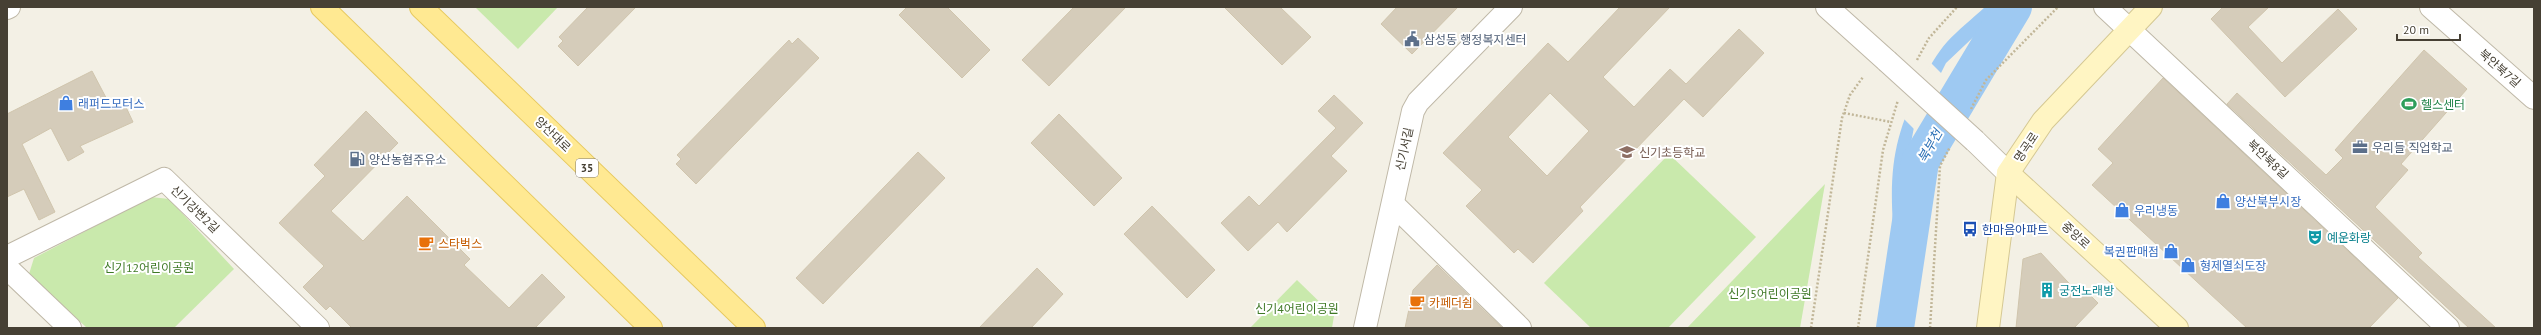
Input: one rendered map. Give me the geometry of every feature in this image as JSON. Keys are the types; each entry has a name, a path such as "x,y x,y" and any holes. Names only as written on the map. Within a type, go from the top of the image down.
{"main road":[{"path":"307,7 326,11 651,328"},
{"name":"양산대로","path":"421,7 754,328"},
{"name":"명곡로","path":"1988,328 2008,173 2043,121 2151,7"},
{"name":"중앙로","path":"2008,173 2177,328"}],"street":[{"name":"신기서길","path":"1365,328 1413,111 1418,102 1511,7"},
{"name":"중앙로","path":"1827,7 1975,141 2008,173"},
{"name":"북안북8길","path":"2105,7 2448,328"},
{"name":"북안북7길","path":"2431,7 2534,98"},
{"name":"신기강변2길","path":"7,257 164,179 318,328"},
{"path":"1393,204 1520,328"},
{"path":"7,268 70,328"}],"path":[{"path":"1915,64 1929,38 1957,7"},
{"path":"1811,328 1844,113 1850,95 1863,77"},
{"path":"1858,328 1883,150 1899,96"},
{"path":"1844,113 1891,122"}],"green space":[{"path":"475,7 558,7 518,49"},
{"path":"1669,154 1756,237 1668,328 1591,328 1544,283"},
{"name":"신기5어린이공원","path":"1825,184 1800,328 1687,328"},
{"name":"신기12어린이공원","path":"151,197 169,199 234,269 174,328 87,328 29,274 34,258"},
{"name":"신기4어린이공원","path":"1297,280 1334,316 1332,328 1250,328"}],"water":[{"path":"1985,7 1996,7 2002,10 1946,63 1914,127 1900,202 1904,235 1912,258 1912,328 1899,328 1899,302 1893,225 1892,185 1893,167 1900,134 1913,99 1943,46"}],"pier":[{"path":"1931,63 1942,74 1915,130 1902,117"}],"building":[{"path":"588,7 636,7 578,66 558,46 563,41 559,37"},
{"path":"907,7 947,7 990,50 962,78 899,15"},
{"path":"1074,7 1126,7 1049,86 1022,60"},
{"path":"1224,7 1280,7 1311,37 1282,65"},
{"name":"삼성동 행정복지센터","path":"1397,7 1458,7 1412,54 1381,24"},
{"path":"1620,7 1670,7 1603,77 1634,107 1670,69 1686,84 1739,29 1764,53 1703,117 1684,99 1580,207 1583,211 1533,263 1518,249 1514,253 1466,206 1482,190 1443,153 1548,43 1568,62","holes":["1550,93 1589,131 1547,176 1508,137"]},
{"path":"2223,7 2269,7 2248,27 2282,63 2338,9 2357,29 2285,97 2211,19"},
{"path":"798,38 819,58 696,184 676,164 681,159 677,155 789,40 792,44"},
{"path":"2424,50 2467,89 2401,164 2408,170 2375,207 2422,253 2418,257 2496,328 2469,328 2227,104 2237,93 2326,175 2343,158 2335,150"},
{"path":"92,71 112,109 124,103 133,122 80,146 84,152 68,161 51,128 22,144 55,212 39,220 24,189 7,197 7,114"},
{"name":"양산북부시장","path":"2163,78 2398,298 2369,328 2247,328 2092,185 2113,163 2098,149"},
{"path":"1334,95 1363,123 1331,156 1347,171 1287,232 1278,222 1248,251 1221,223 1249,196 1259,206 1336,128 1318,111"},
{"path":"366,111 398,143 331,211 363,241 407,196 470,259 464,265 509,308 542,274 565,297 535,328 352,328 330,306 326,310 303,287 324,266 279,223 325,176 314,165"},
{"path":"1059,114 1122,178 1094,206 1031,143"},
{"path":"918,152 945,178 823,304 796,278"},
{"path":"1152,206 1215,270 1187,298 1124,234"},
{"name":"궁전노래방","path":"2041,253 2079,294 2084,289 2098,303 2074,328 2016,328 2023,259"},
{"path":"1437,265 1502,328 1405,328 1413,290"},
{"path":"1037,268 1063,294 1031,328 979,328"}],"waterway":[{"name":"북부천","path":"1895,328 1920,162 2013,7"}],"place":[{"name":"삼성동 행정복지센터","path":"1412,39"},
{"name":"래퍼드모터스","path":"66,103"},
{"name":"헬스센터","path":"2409,104"},
{"name":"우리들 직업학교","path":"2360,147"},
{"name":"신기초등학교","path":"1627,152"},
{"name":"양산농협주유소","path":"357,159"},
{"name":"양산북부시장","path":"2223,201"},
{"name":"우리냉동","path":"2122,210"},
{"name":"한마음아파트","path":"1970,229"},
{"name":"예운화랑","path":"2315,237"},
{"name":"스타벅스","path":"426,243"},
{"name":"복권판매점","path":"2171,251"},
{"name":"형제열쇠도장","path":"2188,265"},
{"name":"궁전노래방","path":"2047,290"},
{"name":"카페더쉼","path":"1417,302"}]}
